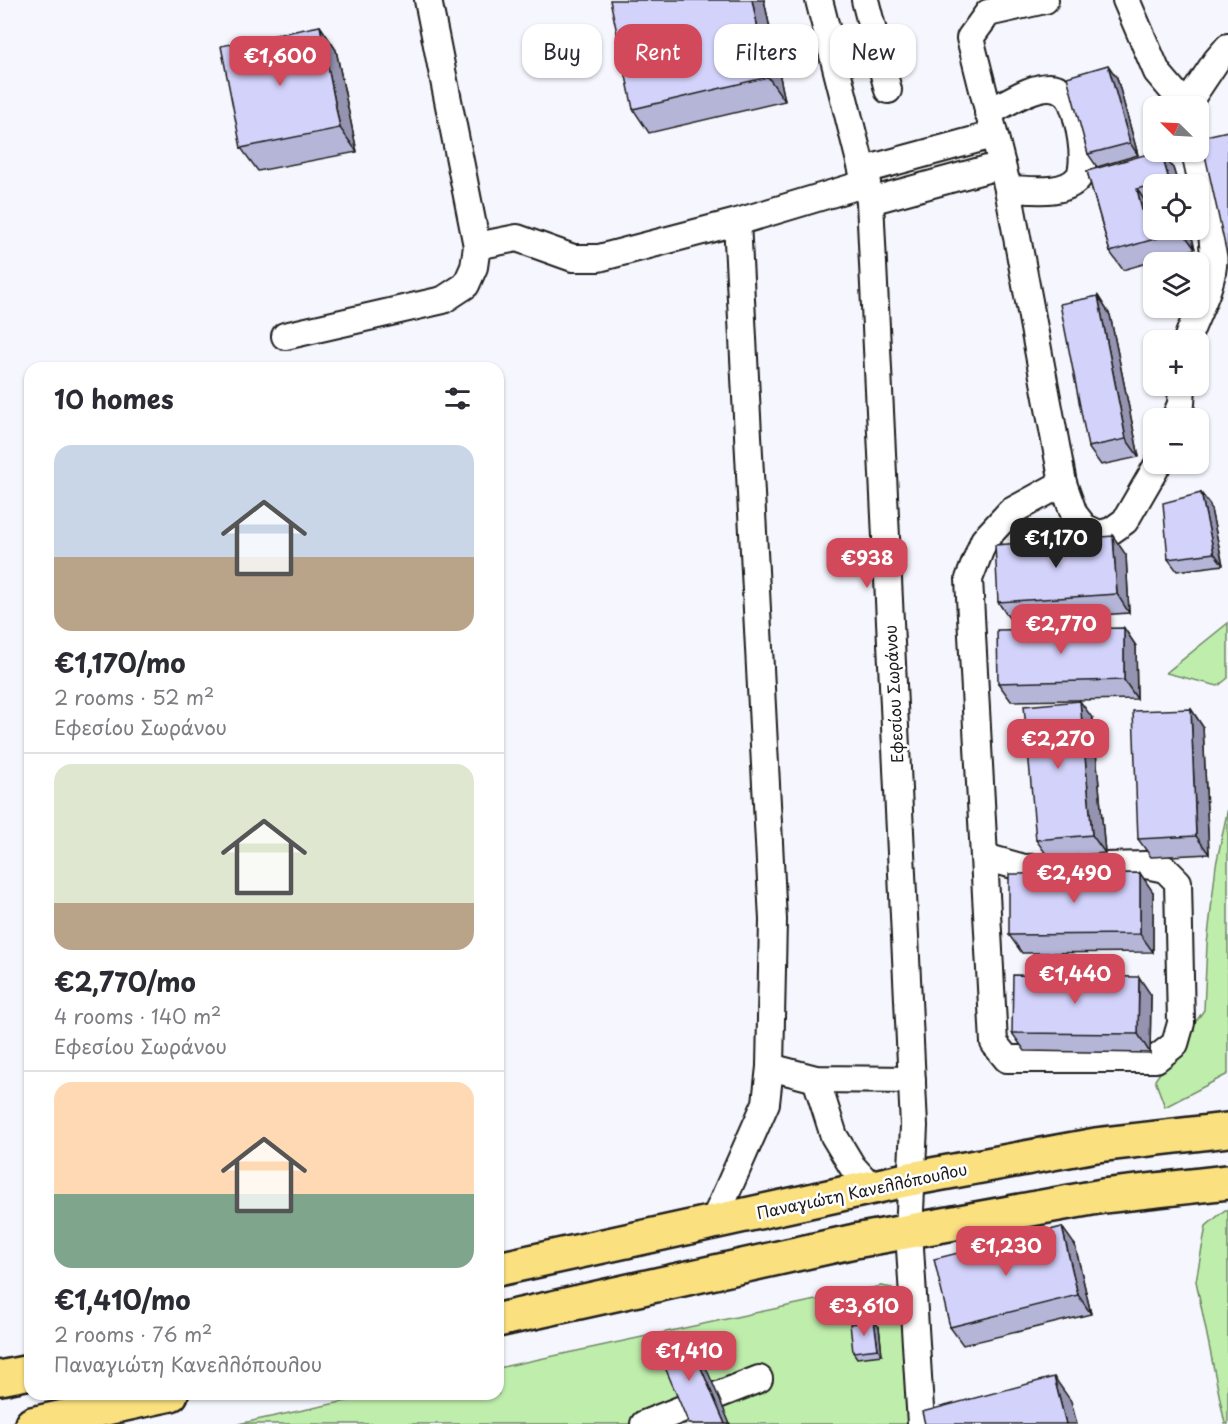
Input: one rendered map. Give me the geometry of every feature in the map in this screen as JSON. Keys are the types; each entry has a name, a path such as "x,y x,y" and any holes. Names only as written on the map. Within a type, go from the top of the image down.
{"main road":[{"name":"Παναγιώτη Κανελλόπουλου","path":"504,1268 910,1179 1096,1145 1228,1130"},
{"path":"504,1319 855,1241 1103,1196 1228,1182"},
{"path":"0,1378 24,1373"},
{"path":"32,1424 143,1400"}],"street":[{"path":"285,336 443,300 466,285 474,267 477,246 428,0"},
{"name":"Εφεσίου Σωράνου","path":"819,0 867,185 912,1080 914,1126 909,1232 921,1424"},
{"path":"865,0 888,90"},
{"path":"1045,0 988,13 970,38 1005,177 1063,483 1074,514 1084,527 1099,534 1111,531 1125,521 1152,474"},
{"path":"1126,0 1157,72 1177,96"},
{"path":"1193,96 1228,47"},
{"path":"477,246 517,238 573,258 599,258 867,185 990,124 1041,87 1055,88 1066,93 1072,101 1084,153 1084,167 1079,178 1068,186 1049,190 1005,177 867,185"},
{"path":"1190,330 1207,292 1213,266 1213,241 1197,162"},
{"path":"713,1222 766,1103 770,1067 773,920 737,222"},
{"path":"984,857 1024,868 1146,865 1164,869 1178,882 1181,1023 1175,1044 1156,1059 1007,1059 994,1043 969,579 984,540 1010,512 1063,483"},
{"path":"770,1067 816,1079 912,1080"},
{"path":"816,1079 834,1136 852,1166 872,1188"},
{"path":"718,1395 759,1379"},
{"path":"644,1424 687,1407"}],"green space":[{"path":"1228,623 1228,678 1218,686 1166,673"},
{"path":"1228,808 1228,1074 1165,1107 1155,1080 1204,1010 1207,945 1216,865"},
{"path":"1228,1210 1228,1424 1225,1424 1196,1281 1206,1226"},
{"path":"881,1286 892,1288 899,1299 909,1424 238,1424 351,1400 504,1400 504,1367"}],"building":[{"path":"610,0 752,0 757,24 714,24 714,78 764,78 633,109 626,78 702,78 702,24 615,24"},
{"path":"320,26 340,128 241,148 221,46"},
{"path":"1108,65 1130,143 1088,154 1067,77"},
{"path":"1228,131 1228,259 1207,162 1209,162 1209,135"},
{"path":"1143,155 1143,162 1164,162 1167,174 1143,174 1143,187 1137,189 1143,210 1143,240 1151,240 1110,252 1087,171"},
{"path":"1098,296 1126,439 1088,447 1060,304"},
{"path":"1201,493 1214,553 1168,559 1163,503"},
{"path":"1113,536 1117,594 998,602 995,545"},
{"path":"1124,628 1124,680 998,683 997,630"},
{"path":"1080,701 1092,835 1036,840 1024,706"},
{"path":"1191,709 1196,836 1138,839 1133,711"},
{"path":"1140,873 1140,934 1009,935 1009,874"},
{"path":"1013,975 1139,977 1138,1034 1012,1033"},
{"path":"1062,1227 1078,1295 950,1327 934,1259"},
{"path":"874,1321 878,1349 853,1352 850,1324"},
{"path":"686,1333 725,1424 689,1424 656,1346"},
{"path":"1054,1377 1066,1424 925,1424 922,1412"}]}
